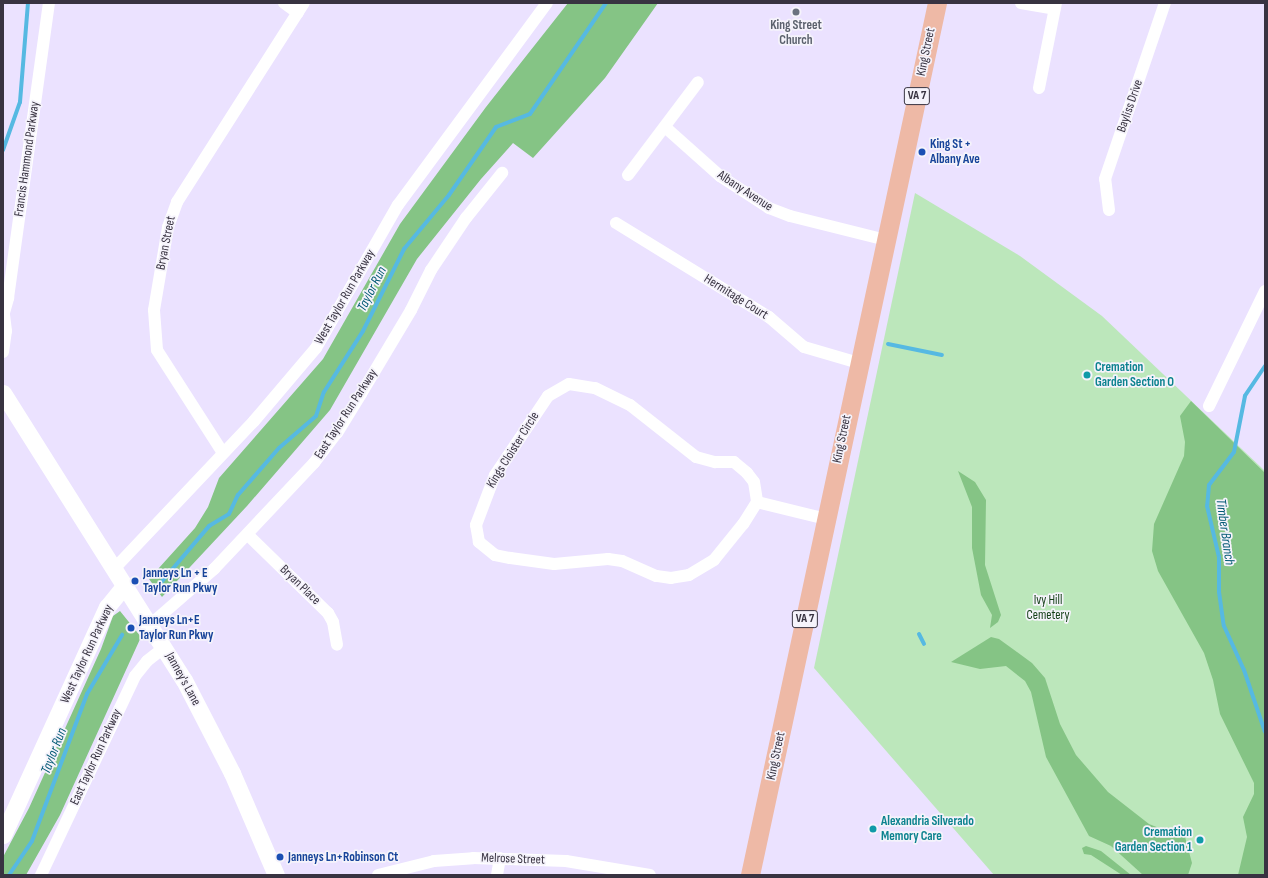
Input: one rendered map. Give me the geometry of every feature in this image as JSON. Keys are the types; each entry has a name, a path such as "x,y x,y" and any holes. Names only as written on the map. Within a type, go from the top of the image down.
{"main road":[{"name":"King Street","path":"750,875 937,3"},
{"name":"Janney's Lane","path":"3,393 165,647 232,773 276,875"},
{"name":"West Taylor Run Parkway","path":"3,835 106,606 125,585"}],"street":[{"name":"Francis Hammond Parkway","path":"3,352 6,331 4,316 49,3"},
{"path":"284,3 301,8"},
{"name":"West Taylor Run Parkway","path":"114,569 163,520 254,421 316,348 398,205 547,3"},
{"path":"1022,3 1055,6 1039,88"},
{"name":"Bayliss Drive","path":"1109,210 1105,179 1165,3"},
{"name":"Bryan Street","path":"223,453 157,350 154,310 171,213 301,8"},
{"path":"628,175 698,82"},
{"name":"Albany Avenue","path":"665,127 720,176 769,208 790,216 886,240"},
{"name":"East Taylor Run Parkway","path":"151,624 214,569 248,535 314,463 337,433 411,310 431,270 466,218 502,173"},
{"name":"Hermitage Court","path":"616,223 769,317 804,347 859,364"},
{"path":"1209,406 1265,291"},
{"name":"Kings Cloister Circle","path":"570,384 595,388 630,405 696,457 740,464 754,482 757,502 743,524 714,560 689,575 671,578 656,576 622,560 608,559 554,564 495,555 479,542 476,530 486,493 495,475 548,396 570,384"},
{"path":"757,502 826,519"},
{"name":"Bryan Place","path":"248,535 328,613 333,622 337,645"},
{"name":"East Taylor Run Parkway","path":"40,875 135,676 147,661 165,647"},
{"name":"Melrose Street","path":"378,875 452,858 500,858 566,861 650,875"},
{"path":"497,875 500,858"}],"green space":[{"path":"568,3 658,3 605,78 533,158 513,143 481,179 417,259 330,410 247,506 162,597 149,579 195,528 208,507 219,478 323,359 400,224 486,107"},
{"name":"Ivy Hill Cemetery","path":"915,193 1020,256 1102,316 1265,471 1265,875 994,875 814,668"},
{"path":"1191,401 1265,473 1265,875 1238,875 1247,837 1243,817 1254,794 1254,783 1220,714 1213,680 1204,653 1158,571 1152,551 1154,524 1184,456 1185,442 1180,416"},
{"path":"958,471 975,482 986,500 985,565 1001,615 998,622 990,628 992,615 981,595 972,548 972,507"},
{"path":"120,611 141,637 60,815 26,875 3,875 3,857 29,808 101,649 113,616"},
{"path":"991,637 999,639 1032,663 1045,678 1060,724 1076,755 1108,792 1149,824 1164,830 1184,833 1192,863 1188,875 1143,875 1111,846 1089,836 1046,757 1031,692 1025,681 1006,666 980,669 951,662"},
{"path":"1086,846 1101,851 1131,875 1122,875 1091,855 1084,854 1082,848"}],"waterway":[{"path":"3,150 20,102 28,3"},
{"name":"Taylor Run","path":"158,586 209,526 229,514 238,495 279,448 316,416 324,392 363,331 404,249 449,195 496,127 530,114 606,3"},
{"path":"888,344 942,355"},
{"name":"Timber Branch","path":"1265,366 1245,396 1234,452 1209,485 1207,506 1219,557 1219,592 1224,626 1244,670 1265,732"},
{"path":"919,634 924,644"},
{"name":"Taylor Run","path":"9,875 32,841 87,694 122,635"}],"place":[{"name":"King Street Church","path":"796,12"},
{"name":"King St + Albany Ave","path":"922,152"},
{"name":"Cremation Garden Section O","path":"1087,375"},
{"name":"Janneys Ln + E Taylor Run Pkwy","path":"135,581"},
{"name":"Janneys Ln+E Taylor Run Pkwy","path":"131,628"},
{"name":"Alexandria Silverado Memory Care","path":"873,829"},
{"name":"Cremation Garden Section 1","path":"1200,840"},
{"name":"Janneys Ln+Robinson Ct","path":"280,857"}]}
